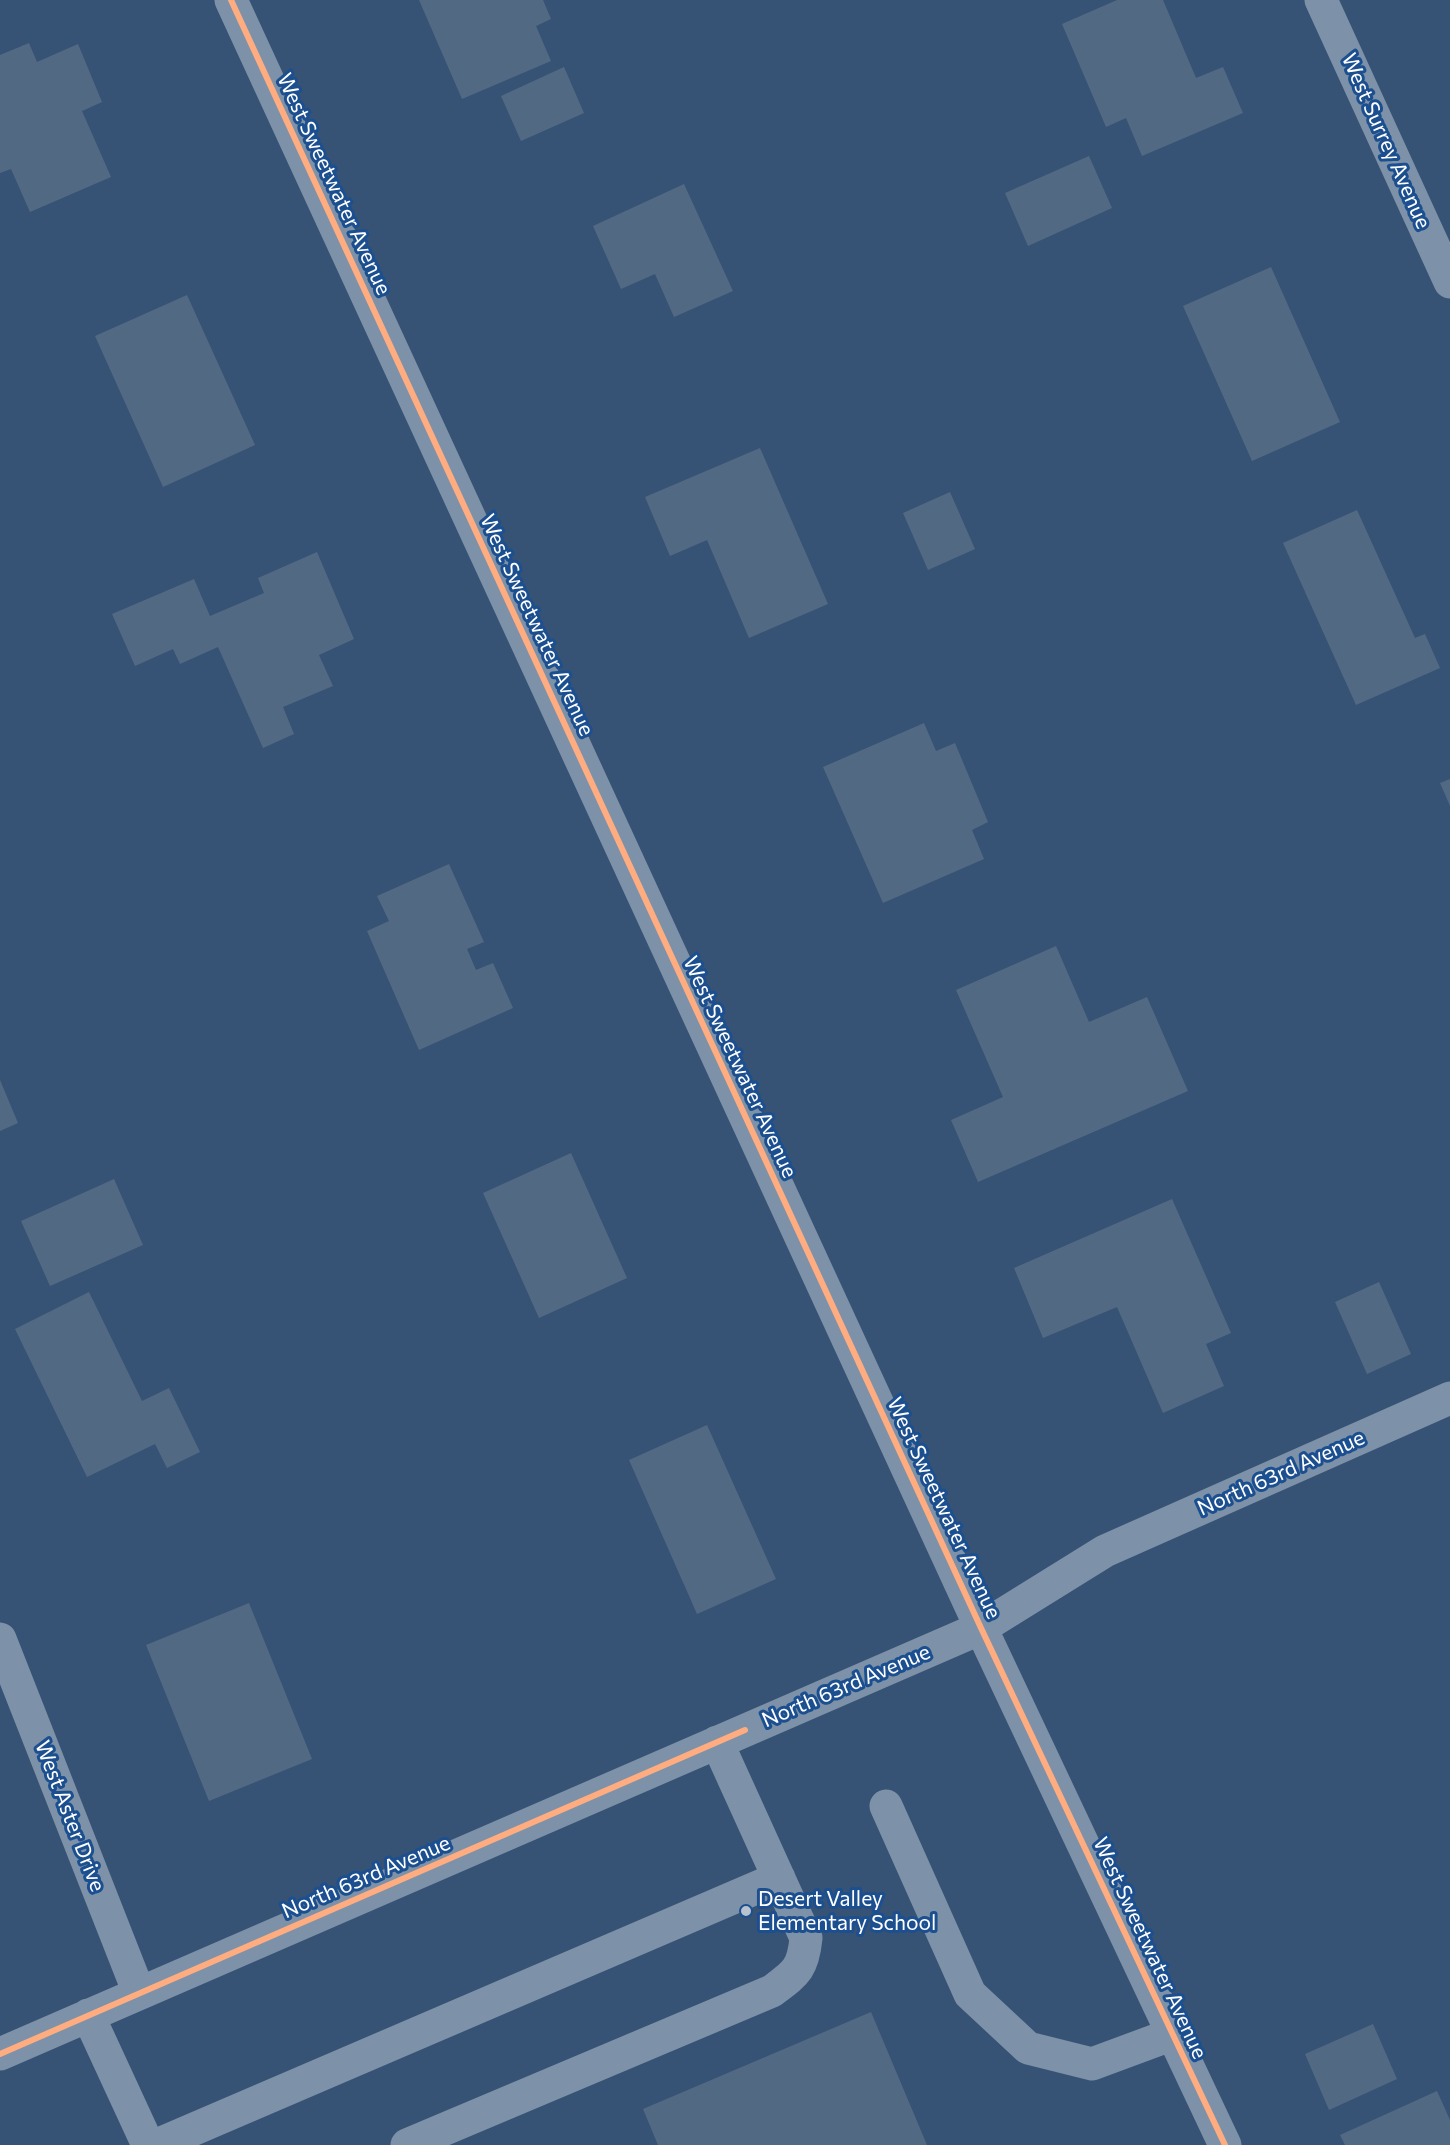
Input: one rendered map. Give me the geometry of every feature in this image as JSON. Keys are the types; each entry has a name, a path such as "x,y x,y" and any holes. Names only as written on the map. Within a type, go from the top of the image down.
{"street":[{"name":"West Sweetwater Avenue","path":"231,0 981,1628 1225,2145"},
{"name":"West Surrey Avenue","path":"1322,0 1450,282"},
{"name":"North 63rd Avenue","path":"0,2054 981,1628 1106,1551 1450,1398"},
{"name":"West Aster Drive","path":"0,1639 139,1993"},
{"path":"408,2145 772,1991 792,1976 804,1958 806,1938 717,1742"},
{"path":"886,1806 970,1994 1028,2048 1092,2064 1173,2034"},
{"path":"157,2145 779,1878"},
{"path":"88,2015 148,2145"}],"building":[{"path":"419,0 543,0 551,19 536,26 551,61 462,99"},
{"path":"1117,0 1163,0 1196,78 1223,67 1243,113 1142,156 1126,118 1106,127 1062,24"},
{"path":"29,43 37,62 78,44 102,102 82,111 111,177 30,212 11,169 0,173 0,55"},
{"path":"564,67 584,113 521,141 501,96"},
{"path":"1089,156 1112,208 1028,246 1005,193"},
{"path":"684,184 733,291 674,317 655,274 621,289 593,226"},
{"path":"1271,267 1340,422 1252,461 1183,306"},
{"path":"187,295 255,445 163,487 95,336"},
{"path":"760,448 828,604 749,638 707,540 670,556 645,497"},
{"path":"950,492 975,549 928,570 903,513"},
{"path":"1357,510 1415,638 1425,634 1440,668 1356,705 1283,543"},
{"path":"317,552 354,639 319,655 333,686 283,707 294,734 263,748 218,647 180,664 173,649 135,666 112,614 194,579 210,616 264,593 258,578"},
{"path":"924,723 936,751 955,743 988,822 972,830 984,859 883,903 823,767"},
{"path":"1450,779 1450,806 1440,783"},
{"path":"449,864 484,942 467,949 476,970 493,963 513,1008 419,1050 367,931 389,921 377,896"},
{"path":"1056,946 1089,1022 1147,997 1188,1091 978,1182 951,1120 1003,1097 956,990"},
{"path":"0,1080 18,1123 0,1131"},
{"path":"571,1153 627,1278 539,1318 483,1193"},
{"path":"114,1179 143,1245 50,1286 21,1221"},
{"path":"1172,1199 1231,1333 1206,1344 1224,1386 1163,1413 1117,1307 1043,1338 1014,1268"},
{"path":"1379,1282 1411,1354 1367,1374 1335,1302"},
{"path":"89,1292 142,1401 169,1388 200,1452 167,1468 155,1444 87,1477 15,1329"},
{"path":"707,1425 776,1579 697,1614 629,1460"},
{"path":"249,1603 312,1759 209,1801 146,1645"},
{"path":"871,2012 927,2145 658,2145 643,2109"},
{"path":"1373,2024 1397,2079 1329,2110 1305,2054"},
{"path":"1437,2091 1450,2120 1450,2145 1345,2145 1340,2135"}],"cycle path":[{"path":"231,0 981,1628 1225,2145"},
{"path":"0,2054 745,1730"}],"place":[{"name":"Desert Valley Elementary School","path":"746,1911"}]}
